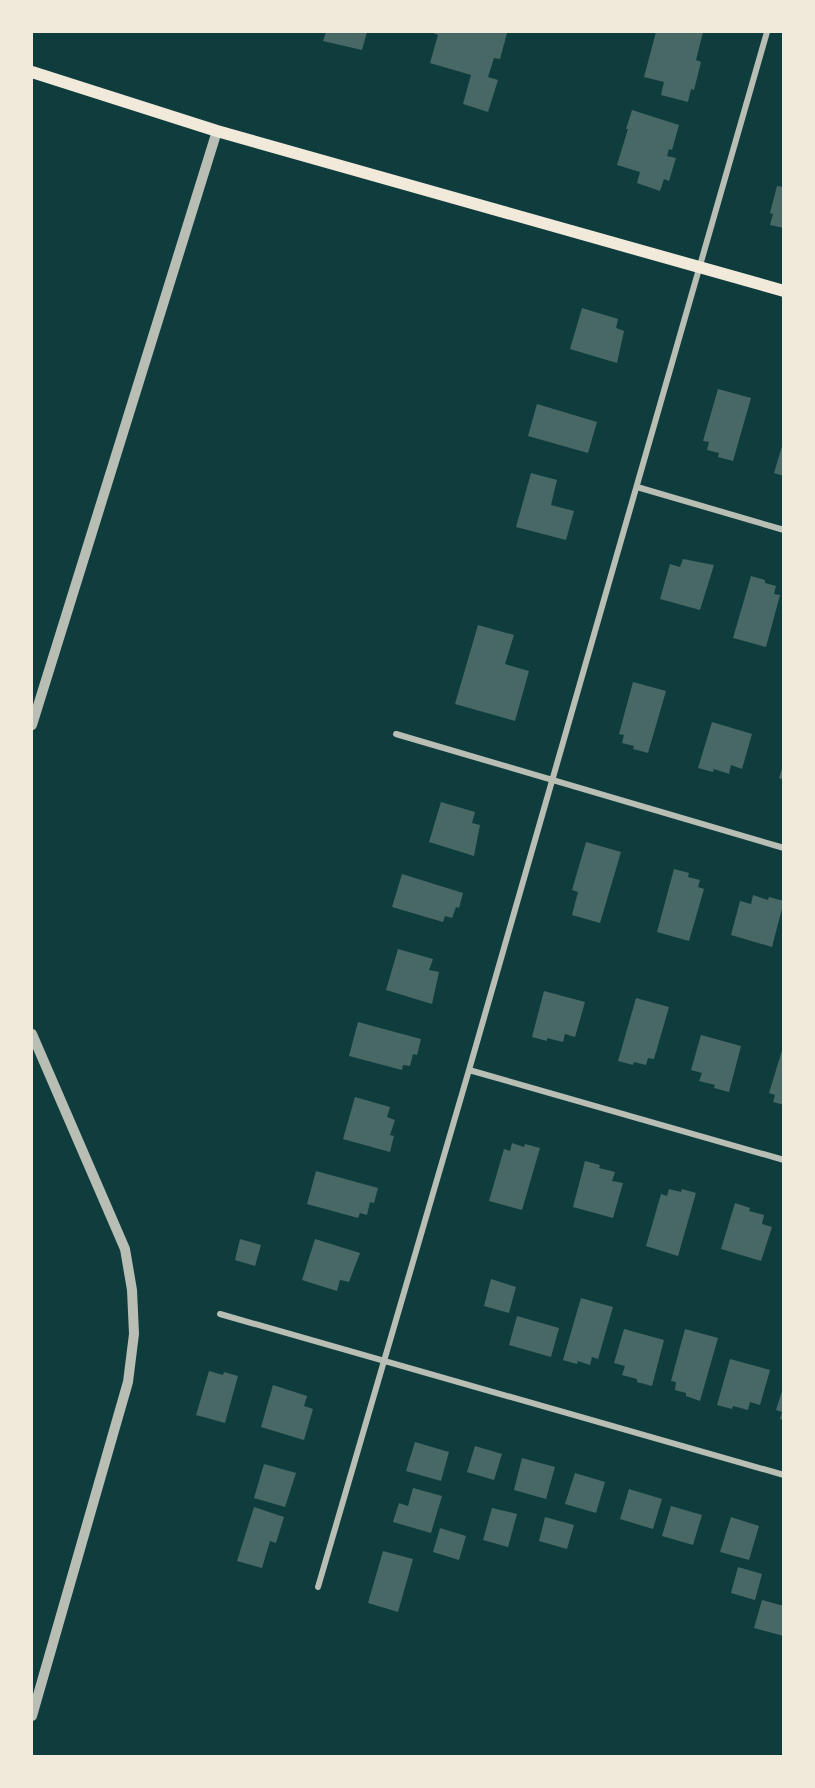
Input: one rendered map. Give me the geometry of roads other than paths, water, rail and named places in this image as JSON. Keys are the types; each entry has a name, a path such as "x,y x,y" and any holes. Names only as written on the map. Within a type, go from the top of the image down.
{"main road":[{"path":"32,72 217,131 783,291"}],"street":[{"path":"318,1587 553,780 767,32"},
{"path":"32,725 217,131"},
{"path":"637,487 783,530"},
{"path":"396,734 783,848"},
{"path":"32,1034 125,1249 132,1290 134,1334 128,1382 32,1716"},
{"path":"469,1070 783,1160"},
{"path":"220,1314 783,1476"}]}
